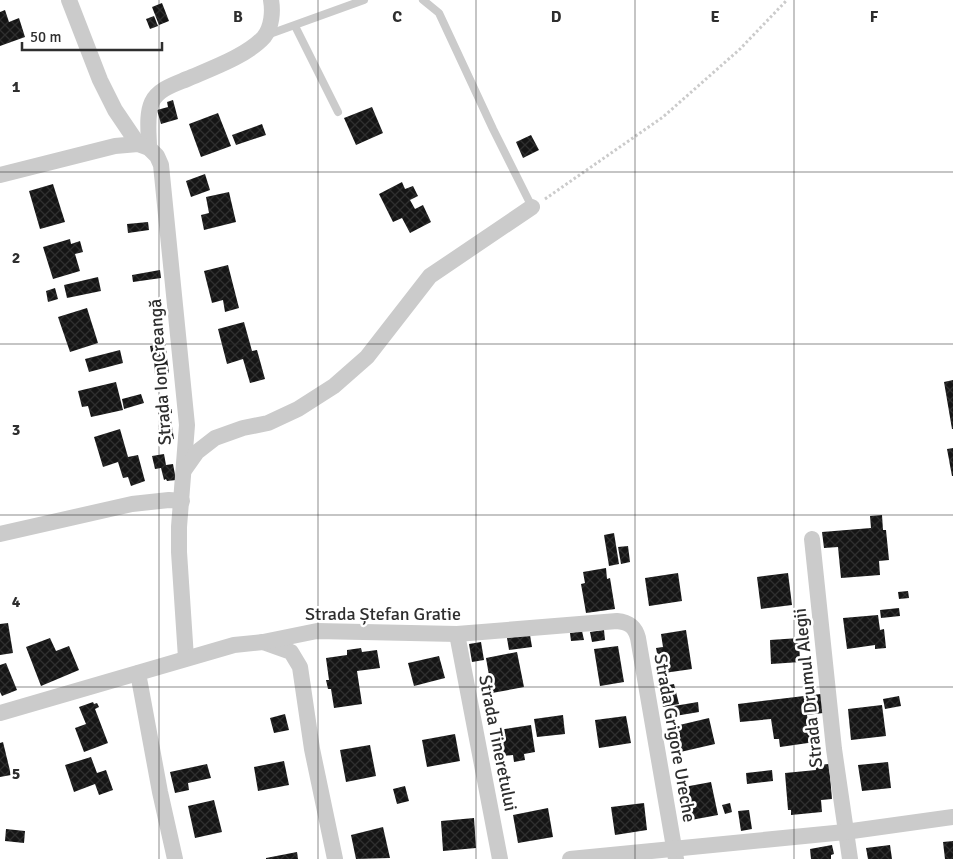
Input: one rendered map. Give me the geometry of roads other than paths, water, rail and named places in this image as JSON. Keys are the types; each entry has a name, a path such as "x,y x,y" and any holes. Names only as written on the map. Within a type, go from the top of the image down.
{"street":[{"name":"Strada Ion Creangă","path":"69,0 82,36 114,110 143,146 157,156 161,165 187,425 179,552 186,658"},
{"path":"0,175 116,146 143,146 152,102 160,92 173,84 246,51 265,36 270,24 271,0"},
{"path":"185,469 197,452 215,438 243,428 268,423 298,410 334,386 367,357 430,276 532,207"},
{"path":"0,534 132,504 169,500 182,501"},
{"name":"Strada Drumul Alegii","path":"812,539 845,832 850,859"},
{"name":"Strada Ștefan Gratie","path":"0,713 234,645 263,642 317,631 457,634 617,622 626,622 632,626"},
{"name":"Strada Grigore Ureche","path":"632,626 638,638 675,854"},
{"name":"Strada Tineretului","path":"457,634 500,859"},
{"path":"263,642 291,652 300,666 312,749 335,859"},
{"path":"138,674 160,792 175,859"},
{"path":"570,859 675,854 953,818"}],"lane":[{"path":"265,36 364,0"},
{"path":"424,0 439,13 493,130 532,207"},
{"path":"296,26 338,112"}]}
